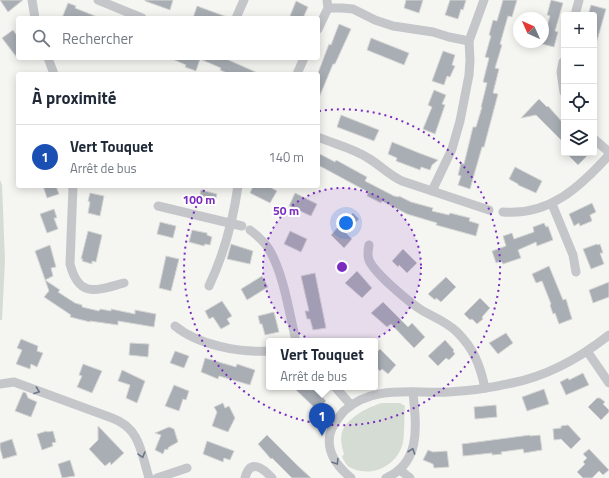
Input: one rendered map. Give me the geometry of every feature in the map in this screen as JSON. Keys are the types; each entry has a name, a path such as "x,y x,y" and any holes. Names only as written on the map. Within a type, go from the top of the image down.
{"street":[{"path":"32,0 35,16"},
{"path":"98,0 137,16"},
{"path":"237,16 244,0"},
{"path":"432,191 452,148 460,121 469,75 469,41 484,0"},
{"path":"576,12 579,0"},
{"path":"320,24 327,4 353,9 375,20 393,26 433,32 469,41"},
{"path":"49,60 53,72"},
{"path":"297,72 303,60"},
{"path":"320,138 357,152 402,181 489,210"},
{"path":"597,142 609,152"},
{"path":"503,212 525,212 552,204 581,184 609,155"},
{"path":"73,188 70,264 72,273 77,281 89,290 94,291 124,283"},
{"path":"209,286 223,255 238,188"},
{"path":"552,204 573,255 576,272"},
{"path":"158,206 231,223 246,228 266,245 276,266 282,284 295,338"},
{"path":"368,245 367,254 369,260 373,267 383,277 412,304 450,325 468,344 477,358 485,388"},
{"path":"175,326 183,332 204,342 244,350 266,351"},
{"path":"351,478 338,466 333,458 329,441 330,432 334,423 351,405 373,395 392,392 449,392 513,383 538,375 571,361 609,335"},
{"path":"587,351 609,383"},
{"path":"0,384 14,382 126,424 137,437 149,478"},
{"path":"338,390 351,405"},
{"path":"386,478 400,470 407,462 411,454 414,441 415,424 413,392"},
{"path":"245,478 248,470 253,466 260,467 272,478"},
{"path":"157,478 188,468"},
{"path":"400,470 410,478"}],"shaded area":[{"path":"0,180 2,185 5,260 2,320 0,320"},
{"path":"382,403 400,403 405,406 404,438 398,454 387,465 373,471 357,470 349,467 342,457 344,454 341,440 342,432 349,422 359,413"}],"building":[{"path":"0,0 23,0 8,12"},
{"path":"145,0 173,0 170,10"},
{"path":"406,0 423,0 419,13 404,8"},
{"path":"450,0 466,0 458,19 445,15"},
{"path":"503,0 517,0 512,17 508,16 500,44 502,45 495,68 499,69 493,93 498,94 484,147 482,147 470,189 458,185 461,176 458,175 461,163 464,164 473,127 476,127 482,107 487,83 483,82 489,58 485,57 491,36 489,35 493,20 497,21"},
{"path":"551,0 563,3 555,31 558,32 554,47 549,46 550,16 548,12"},
{"path":"296,1 308,7 304,16 290,16"},
{"path":"68,3 76,6 75,8 95,16 63,16"},
{"path":"591,5 606,9 597,40 597,12 589,12"},
{"path":"197,6 224,16 194,16"},
{"path":"339,24 351,29 335,64 333,64 320,95 320,72 318,72 329,44 331,45"},
{"path":"13,30 16,34 16,56 2,38"},
{"path":"371,38 409,53 404,65 367,50"},
{"path":"443,51 455,55 452,65 455,66 450,77 447,76 444,85 432,81"},
{"path":"175,60 200,60 196,71 185,67 186,65"},
{"path":"202,60 228,60 256,72 224,72 220,70 221,68"},
{"path":"434,90 446,95 442,104 445,105 435,134 423,129 432,107 428,105"},
{"path":"539,99 547,107 548,106 561,121 561,140 536,115 521,118"},
{"path":"341,115 379,130 374,141 337,127"},
{"path":"392,142 438,160 432,165 430,170 421,167 420,170 396,161 397,158 388,154"},
{"path":"320,154 335,162 336,160 367,177 365,181 394,196 399,196 411,202 433,208 432,211 449,215 450,213 470,218 469,221 479,224 476,236 436,225 437,223 407,214 382,201 381,203 367,196 368,192 320,166"},
{"path":"569,156 587,156 578,165"},
{"path":"515,167 542,181 536,193 509,179"},
{"path":"44,188 57,188 59,194 47,198"},
{"path":"252,188 272,188 277,191 270,203 250,193"},
{"path":"201,190 217,194 214,206 198,202"},
{"path":"90,193 104,196 100,216 88,213"},
{"path":"295,193 317,204 311,216 289,206"},
{"path":"592,203 596,212 590,215 592,221 580,226 579,223 574,226 569,214"},
{"path":"54,209 57,218 54,218 58,229 47,233 40,214"},
{"path":"353,213 359,219 345,232 352,239 344,248 331,235 345,219 346,220"},
{"path":"160,222 176,226 173,238 157,234"},
{"path":"544,223 546,227 548,226 553,240 537,246 536,242 518,250 521,258 503,264 501,261 496,263 492,251 506,246 503,236 512,233 514,239 534,232 533,227"},
{"path":"192,230 207,233 207,235 212,237 210,245 205,244 204,246 189,242"},
{"path":"88,231 102,235 96,262 92,261 92,264 82,261 83,259 81,259"},
{"path":"290,231 307,239 301,252 284,244"},
{"path":"231,244 253,251 250,264 227,259"},
{"path":"600,244 603,253 600,253 604,264 591,269 583,249"},
{"path":"50,245 56,267 51,268 53,276 45,280 35,251"},
{"path":"403,249 417,263 407,273 399,265 398,267 392,261"},
{"path":"166,256 179,259 171,291 159,288"},
{"path":"549,266 563,300 566,299 572,319 559,324 555,313 553,314 551,304 542,281 536,283 532,274"},
{"path":"357,271 372,288 362,298 345,283"},
{"path":"315,273 326,328 313,330 310,319 307,319 305,311 309,311 301,276"},
{"path":"262,276 268,287 247,300 241,289"},
{"path":"446,277 456,287 441,302 436,298 435,300 428,294"},
{"path":"45,280 60,290 58,292 75,303 82,305 82,307 99,311 100,309 111,311 111,309 135,314 135,310 156,314 154,327 118,321 118,325 90,322 70,317 71,315 44,297 49,291"},
{"path":"609,282 609,297 593,303 589,290"},
{"path":"480,298 490,308 482,317 483,319 477,324 464,314"},
{"path":"222,301 232,316 227,319 230,324 221,329 213,317 209,319 205,311"},
{"path":"383,302 408,327 412,323 425,337 414,348 391,324 387,327 371,313"},
{"path":"274,312 279,332 265,335 258,316"},
{"path":"506,333 513,343 498,354 489,343"},
{"path":"21,339 38,346 37,351 43,353 37,367 31,364 30,369 16,364 22,350 17,348"},
{"path":"445,340 454,350 453,351 455,354 449,360 446,358 438,366 428,356"},
{"path":"130,343 149,344 148,357 129,355"},
{"path":"380,349 396,365 388,374 382,369 380,371 378,369 378,351"},
{"path":"175,351 189,356 184,368 170,363"},
{"path":"205,358 236,367 237,364 255,370 250,385 219,376 218,379 201,372"},
{"path":"83,364 102,371 92,393 77,387 82,376 79,375"},
{"path":"122,370 145,381 137,403 126,398 130,385 118,381"},
{"path":"583,373 589,385 566,395 560,382 568,378 569,380"},
{"path":"174,385 189,391 186,400 183,399 179,411 165,406"},
{"path":"544,389 549,404 527,411 522,397"},
{"path":"296,390 317,390 326,401 317,410"},
{"path":"23,392 26,393 28,398 37,402 31,417 15,411"},
{"path":"597,398 600,398 605,402 603,404 609,410 609,412 601,420 588,407"},
{"path":"223,403 225,408 229,406 235,418 228,432 212,426 217,412 214,407"},
{"path":"496,405 497,417 475,419 474,407"},
{"path":"568,425 581,439 571,449 561,439 554,440 553,429"},
{"path":"98,426 124,453 111,465 110,462 105,466 89,449 98,440"},
{"path":"169,427 174,429 178,442 169,447 167,450 165,449 163,454 155,450 161,435 155,433"},
{"path":"53,431 56,442 52,443 53,446 42,450 37,434"},
{"path":"267,435 311,478 292,478 272,458 271,459 258,444"},
{"path":"540,435 542,450 524,453 523,449 501,452 502,454 492,455 492,453 463,456 462,444"},
{"path":"12,439 17,455 3,459 0,443"},
{"path":"207,441 234,451 230,460 224,458 223,462 203,454"},
{"path":"589,449 609,470 603,475 599,471 592,478 583,478 577,472 585,464 583,462 587,458 583,454"},
{"path":"428,450 433,452 447,451 449,467 434,468 433,464 423,460"},
{"path":"70,460 75,476 62,478 58,464"}],"place":[{"name":"Vert Touquet","path":"322,436"}]}
